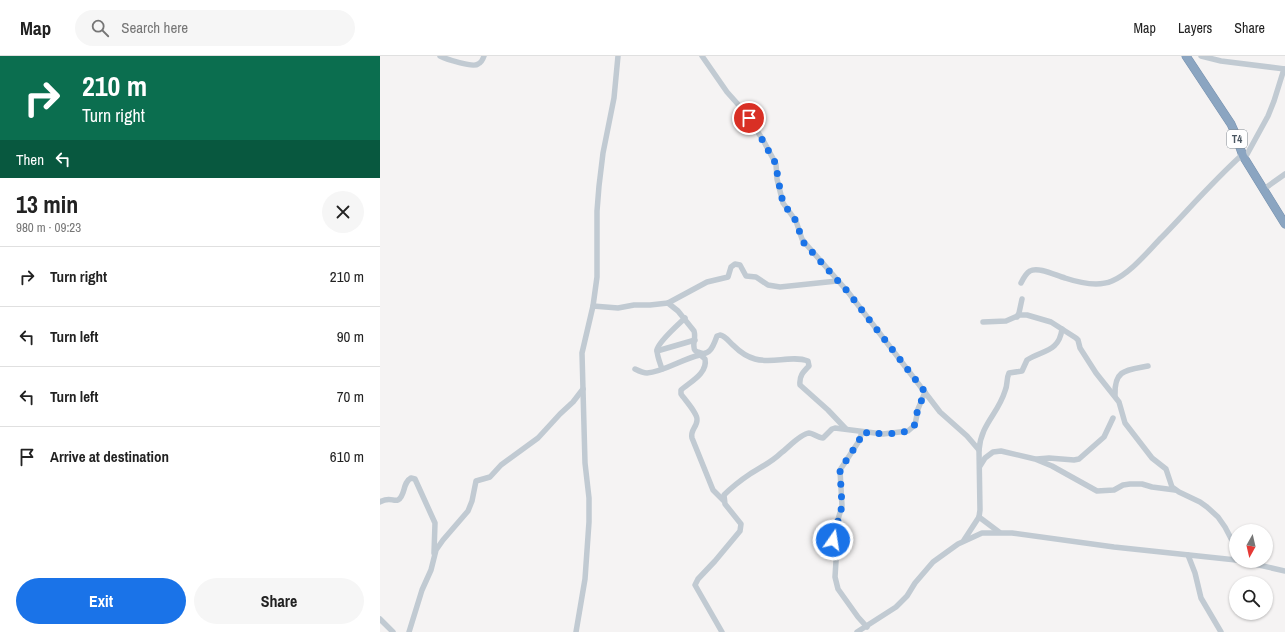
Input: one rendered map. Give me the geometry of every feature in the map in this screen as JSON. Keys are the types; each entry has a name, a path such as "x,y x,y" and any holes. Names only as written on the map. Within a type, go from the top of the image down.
{"highway":[{"name":"T4","path":"1186,56 1231,124 1244,156 1285,224"}],"street":[{"path":"440,56 474,66 479,64 484,56"},
{"path":"576,632 585,579 589,522 582,353 592,306 596,277 599,186 603,153 617,79 618,56"},
{"path":"702,56 727,92 744,111 776,164 783,203 796,221 802,239 863,311 944,416 967,436 979,450"},
{"path":"1021,283 1029,272 1033,270 1048,272 1080,282 1095,284 1103,284 1116,279 1144,256 1201,194 1244,156 1268,116 1285,69 1221,61 1201,56"},
{"path":"1264,189 1285,174"},
{"path":"592,306 618,308 634,305 650,306 668,303 707,282 728,277 731,267 735,264 740,265 746,276 756,277 772,286 780,287 837,281"},
{"path":"1017,317 1022,299"},
{"path":"668,303 685,318 694,331 694,348 705,359 705,365 694,381 684,388 681,393 697,416 698,421 692,431 691,436 704,470 715,493 724,501 741,524 740,531 698,579 695,585 722,632"},
{"path":"983,322 1006,321 1023,315 1051,322 1078,339 1080,348 1090,364 1120,404 1126,423 1152,458 1166,469 1171,484 1176,490"},
{"path":"662,369 657,351 658,348 672,330 685,318"},
{"path":"964,540 979,517 979,450 982,432 1006,391 1006,380 1009,373 1022,371 1027,360 1045,353 1052,348 1061,337 1062,329"},
{"path":"635,369 646,373 662,369 705,353 710,350 717,336 720,335 725,337 739,350 754,359 770,361 808,361 809,366 800,378 800,385 828,410 846,429"},
{"path":"657,351 695,340"},
{"path":"1115,396 1115,382 1120,374 1124,371 1148,366"},
{"path":"434,555 443,540 468,511 476,481 490,477 501,465 538,438 573,402 583,388"},
{"path":"724,501 724,495 734,486 750,474 770,463 790,445 809,433 823,438 832,429 838,428 883,434 912,428 915,425 918,408 925,392"},
{"path":"1035,459 1079,459 1104,437 1113,418"},
{"path":"862,432 859,441 840,472 842,506 834,533 832,548 836,561 835,577 838,589 867,627"},
{"path":"980,466 985,458 997,451 1035,459 1052,466 1097,491 1114,490 1123,485 1130,484 1142,484 1152,487 1176,490 1207,507 1218,517 1229,535"},
{"path":"380,502 387,498 395,500 399,499 402,496 406,483 408,480 413,478 415,479 435,523 434,555 431,570 424,583 410,632"},
{"path":"979,517 1000,533"},
{"path":"857,632 896,607 933,562 964,540 982,533 1012,533 1114,548 1229,559"},
{"path":"1188,555 1195,573 1201,598 1221,632"},
{"path":"1271,568 1285,571"},
{"path":"380,619 393,632"}],"route":[{"path":"749,118 776,164 783,203 796,221 804,243 848,292 925,392 918,408 915,425 912,428 883,434 862,432 859,441 840,470 842,510 837,520 833,540"}]}
